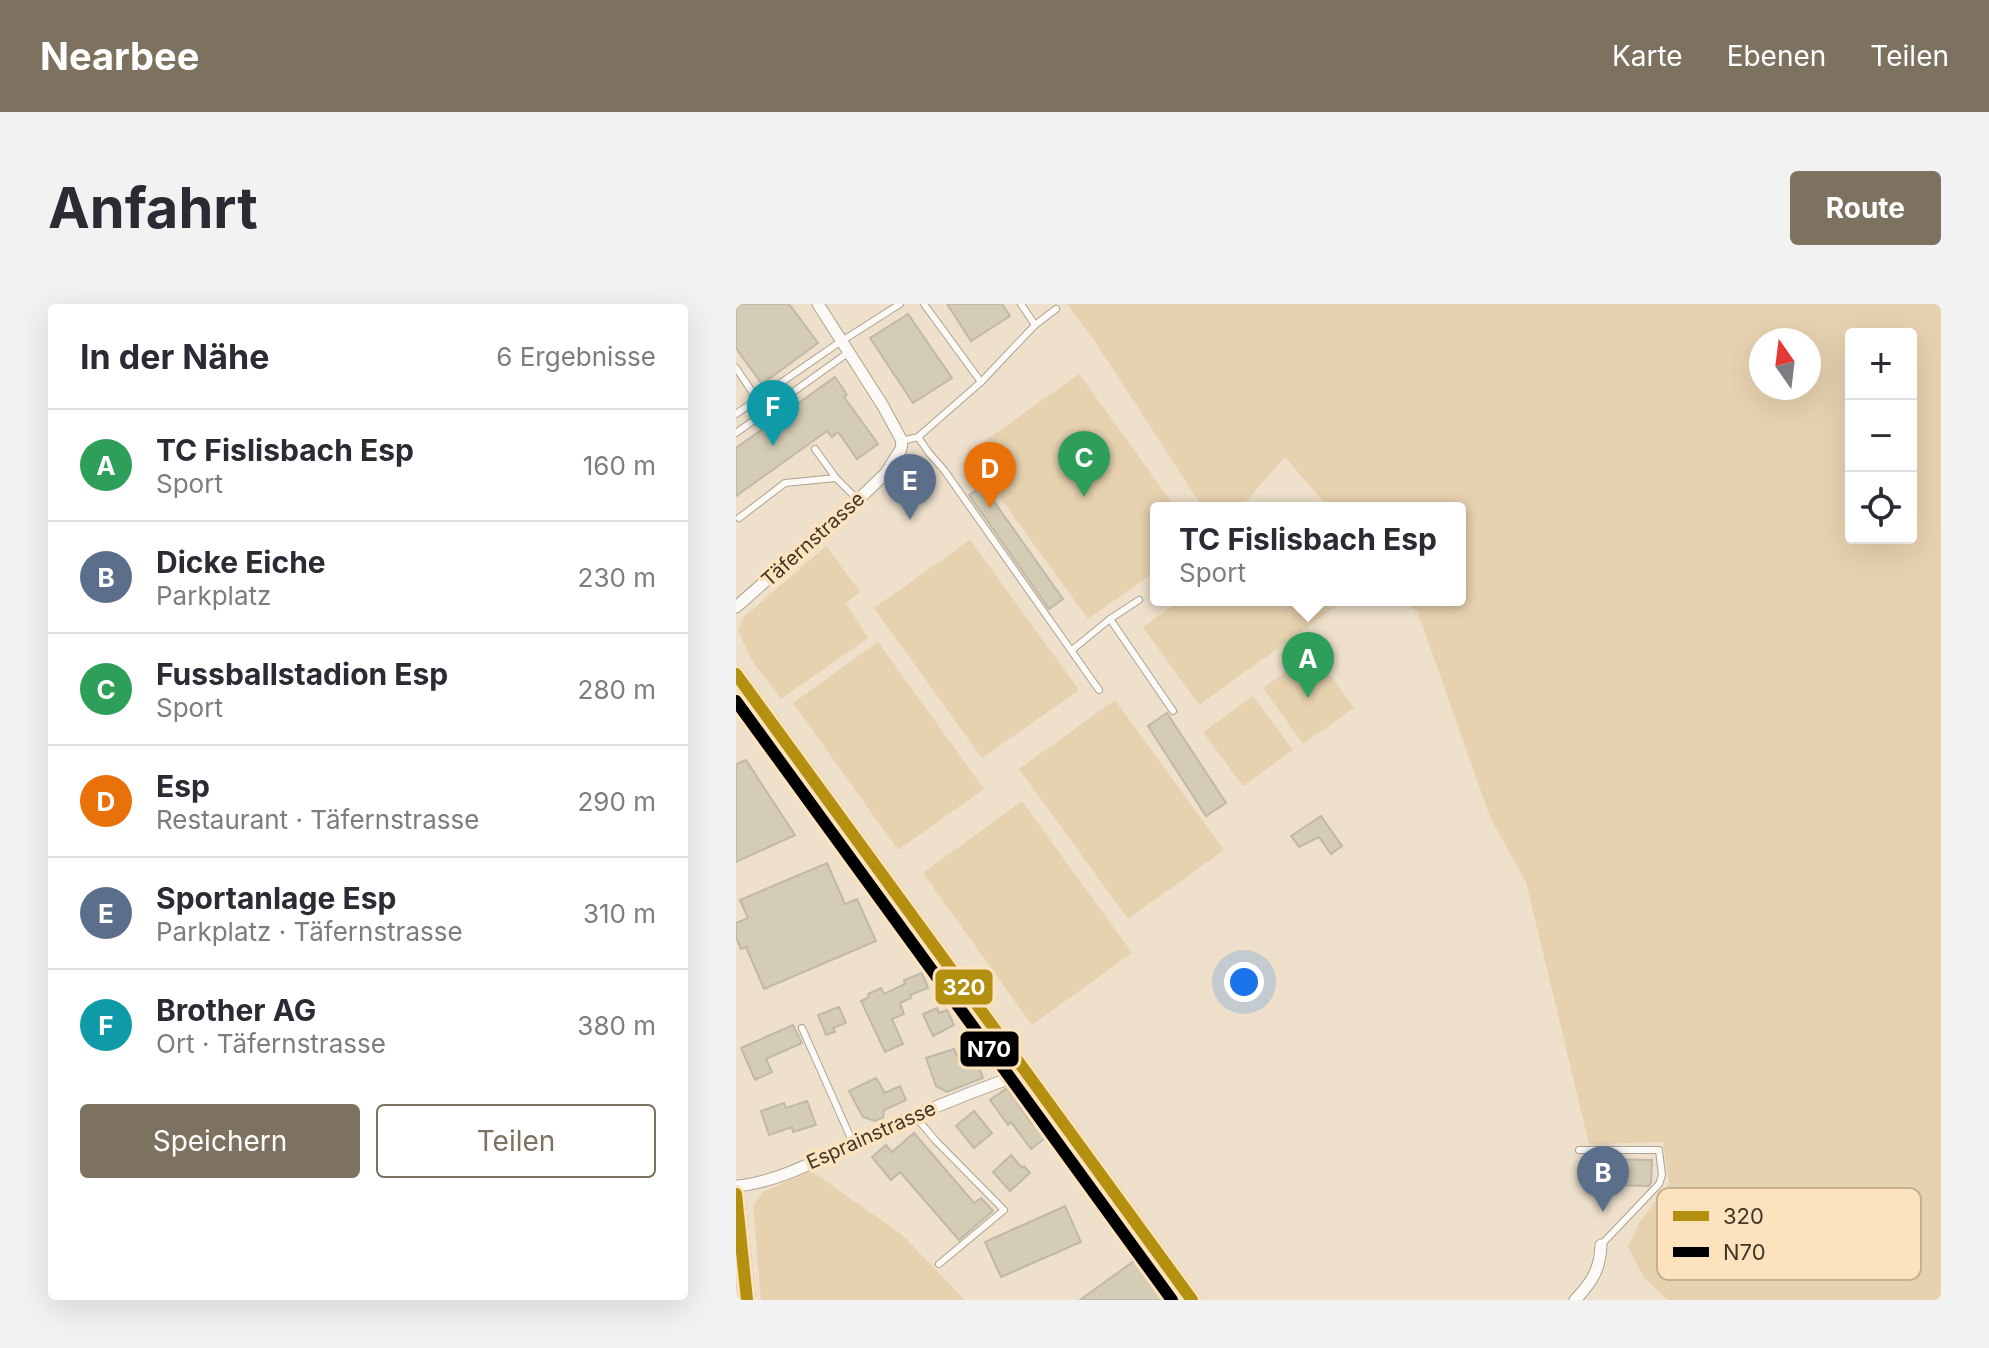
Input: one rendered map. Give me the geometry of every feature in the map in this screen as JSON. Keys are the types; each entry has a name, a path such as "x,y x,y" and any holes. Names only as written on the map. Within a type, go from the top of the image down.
{"main road":[{"path":"736,674 1192,1300"},
{"path":"736,1194 747,1300"}],"street":[{"path":"818,304 902,441"},
{"name":"Täfernstrasse","path":"736,607 886,473 901,449 902,441"},
{"name":"Esprainstrasse","path":"736,1186 774,1177 914,1115 1005,1080"},
{"path":"1575,1300 1596,1274 1601,1245"}],"lane":[{"path":"736,433 900,304"},
{"path":"924,304 981,382"},
{"path":"1021,304 1035,325"},
{"path":"902,441 918,437 981,382 1035,325 1056,309"},
{"path":"736,414 845,346"},
{"path":"736,368 757,399"},
{"path":"918,437 1099,690"},
{"path":"815,449 836,478 858,500"},
{"path":"739,518 785,483 836,478"},
{"path":"1072,650 1139,600"},
{"path":"1110,619 1173,711"},
{"path":"802,1028 853,1143"},
{"path":"914,1115 1004,1210 939,1264"},
{"path":"1579,1150 1659,1150 1662,1175 1659,1184 1601,1245"}],"shaded area":[{"path":"1067,304 1941,304 1941,1300 1668,1300 1644,1278 1628,1247 1639,1223 1657,1200 1657,1280 1921,1280 1921,1188 1666,1188 1669,1184 1663,1142 1589,1144 1526,882 1490,817 1418,613 1412,606 1466,606 1466,502 1324,502 1285,457 1245,502 1199,502 1096,343"},
{"path":"1079,374 1172,502 1150,502 1150,575 1088,619 968,453"},
{"path":"970,540 1079,690 982,758 874,608"},
{"path":"826,546 860,592 846,603 868,638 781,699 752,661 738,631 743,618"},
{"path":"1173,606 1337,606 1199,705 1143,627"},
{"path":"878,642 984,789 898,850 793,703"},
{"path":"1314,652 1354,708 1303,744 1263,688"},
{"path":"1253,696 1293,750 1243,786 1203,732"},
{"path":"1115,700 1224,850 1128,919 1019,769"},
{"path":"1022,801 1132,953 1032,1025 923,873"},
{"path":"810,1170 901,1234 965,1300 761,1300 753,1206 763,1192"}],"building":[{"path":"736,304 789,304 818,343 762,384 736,348"},
{"path":"947,304 1002,304 1010,316 971,341"},
{"path":"908,314 952,378 913,403 870,338"},
{"path":"835,377 847,395 844,397 878,444 857,459 838,432 832,437 827,431 736,496 736,448"},
{"path":"983,486 1063,599 1049,609 969,495"},
{"path":"1167,713 1226,803 1206,816 1148,726"},
{"path":"746,760 795,835 736,862 736,764"},
{"path":"1321,816 1342,846 1331,854 1319,837 1299,847 1291,836"},
{"path":"827,863 845,904 857,899 876,941 764,989 746,947 741,949 736,937 736,923 748,918 740,900"},
{"path":"922,973 928,988 900,1003 904,1014 892,1019 903,1044 885,1052 861,1001 881,988 884,994 905,984 904,980"},
{"path":"839,1007 846,1023 833,1028 835,1032 826,1035 818,1015"},
{"path":"937,1008 939,1013 947,1010 954,1025 933,1036 923,1014"},
{"path":"793,1025 802,1043 766,1059 772,1072 755,1080 741,1048"},
{"path":"954,1049 961,1065 976,1059 983,1078 947,1092 936,1086 926,1058"},
{"path":"876,1078 885,1093 900,1086 906,1100 884,1110 883,1118 875,1121 863,1117 849,1091"},
{"path":"1007,1088 1045,1138 1031,1149 990,1100"},
{"path":"807,1101 816,1125 793,1132 792,1127 769,1135 761,1111 784,1103 786,1108"},
{"path":"974,1111 992,1133 974,1148 956,1126"},
{"path":"914,1133 974,1203 981,1198 993,1211 959,1240 900,1172 891,1180 872,1157 886,1145 892,1152"},
{"path":"1011,1155 1030,1173 1010,1191 993,1172"},
{"path":"1602,1159 1652,1160 1651,1183 1649,1186 1601,1185"},
{"path":"1065,1206 1081,1242 1001,1277 985,1242"},
{"path":"1134,1261 1163,1300 1080,1300"}],"transit line":[{"name":"320","path":"736,674 1192,1300"},
{"name":"N70","path":"736,701 1172,1300"},
{"name":"320","path":"736,1194 747,1300"}],"place":[{"name":"Brother AG","path":"773,446"},
{"name":"Fussballstadion Esp","path":"1084,497"},
{"name":"Esp","path":"990,508"},
{"name":"Sportanlage Esp","path":"910,520"},
{"name":"TC Fislisbach Esp","path":"1308,698"},
{"name":"Dicke Eiche","path":"1603,1212"}]}
